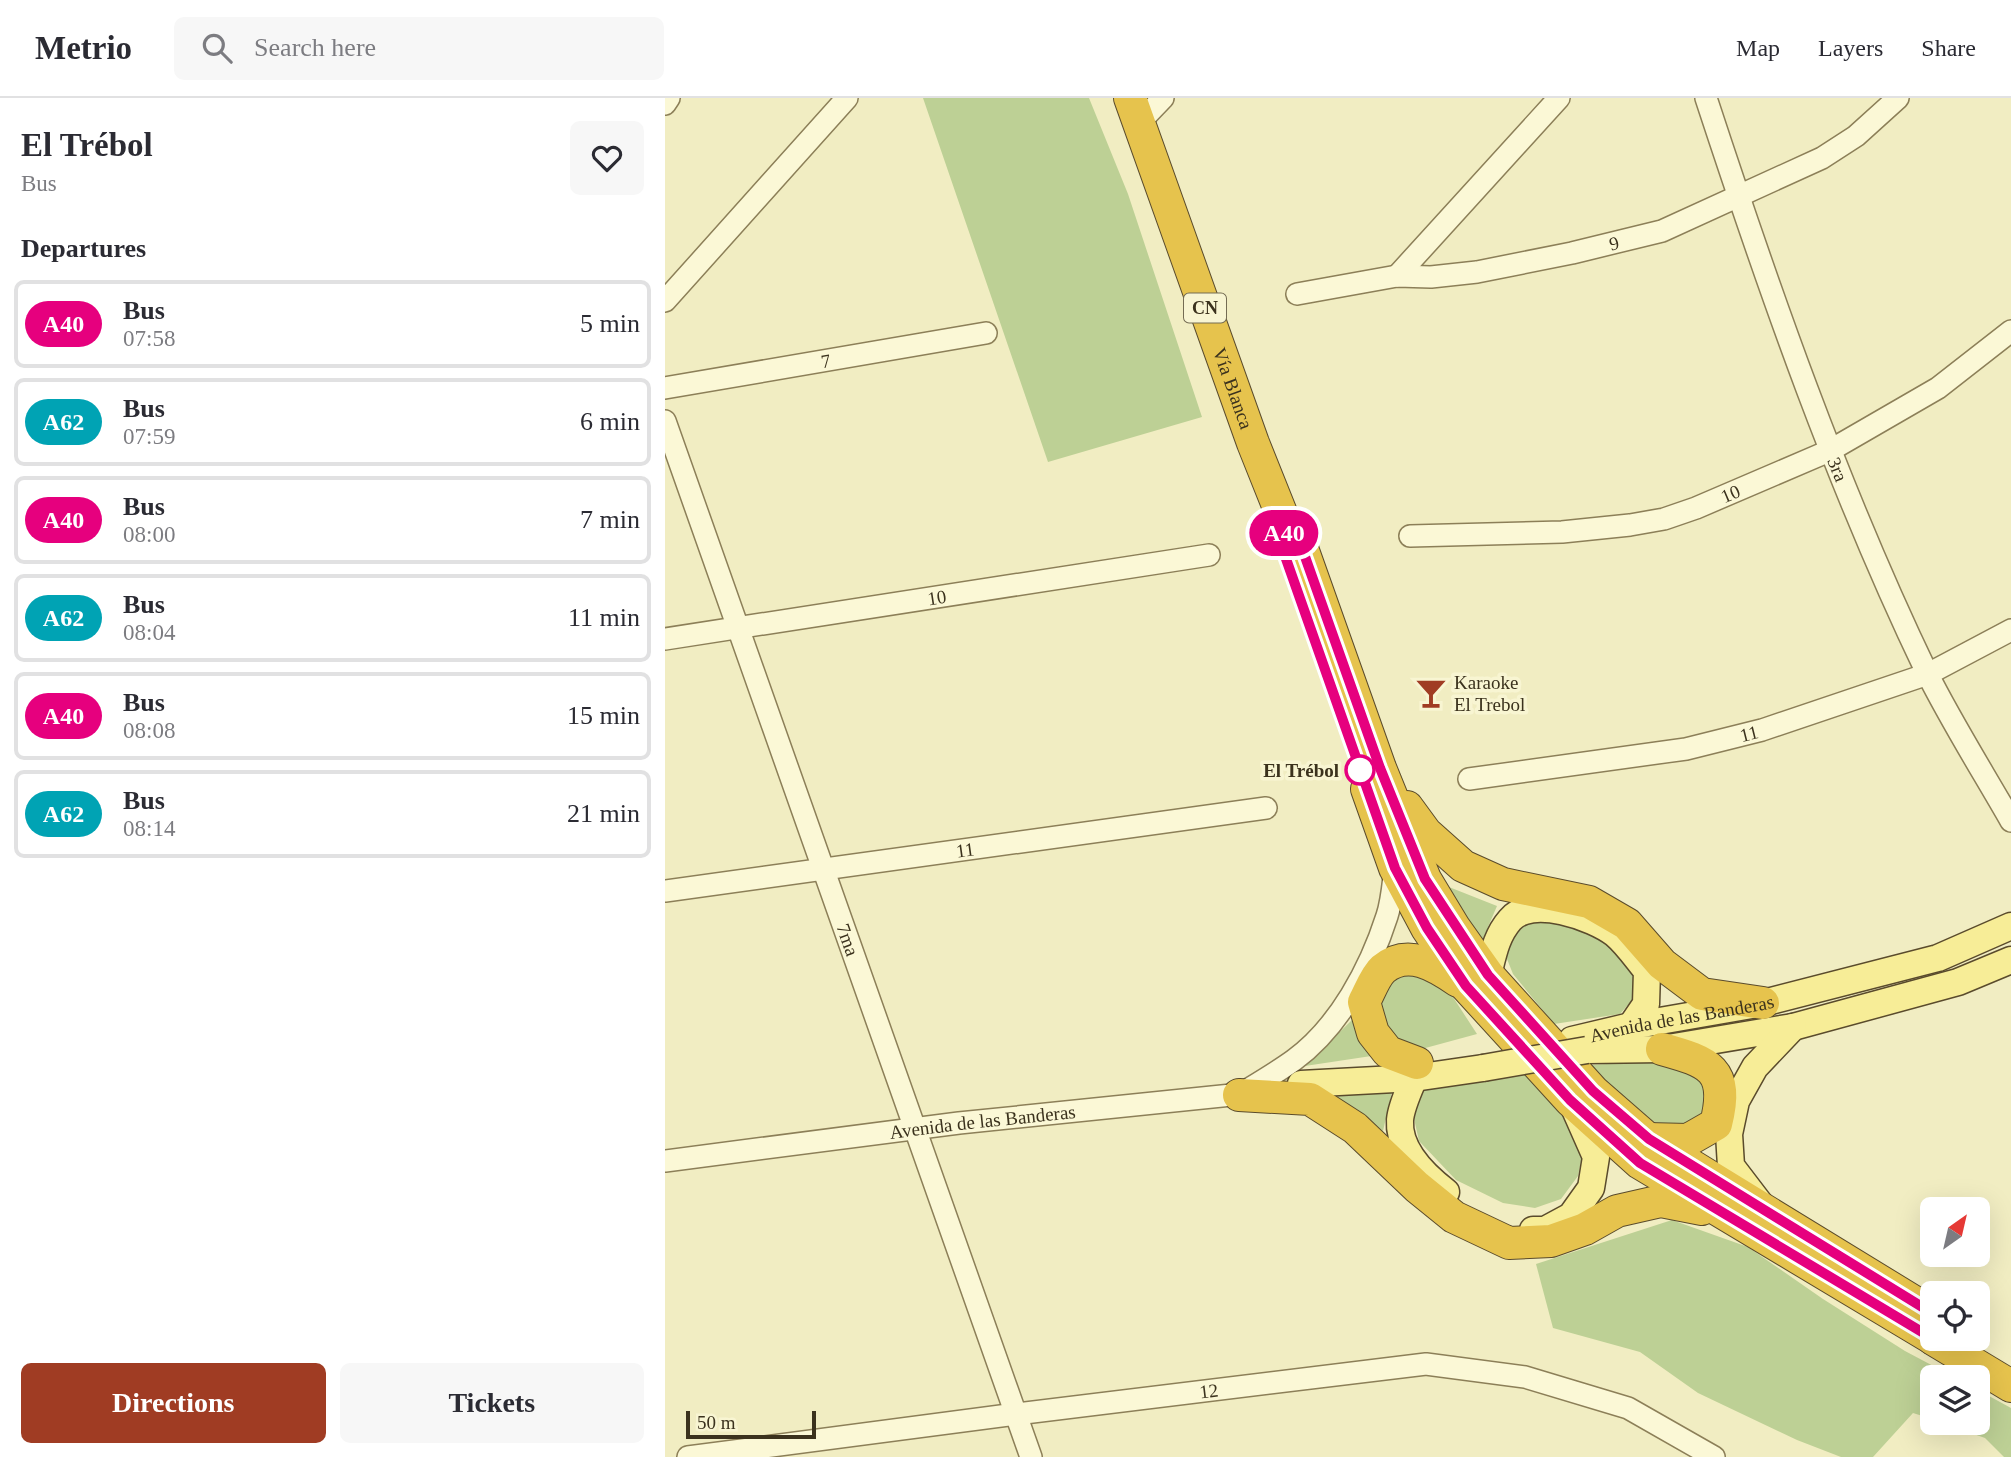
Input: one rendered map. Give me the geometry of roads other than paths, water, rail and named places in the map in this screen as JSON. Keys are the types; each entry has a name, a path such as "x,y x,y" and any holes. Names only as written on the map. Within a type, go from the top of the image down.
{"highway":[{"name":"Vía Blanca","path":"1134,110 1253,443 1283,518 1303,551 1380,768 1425,879 1477,980 1570,1100 1640,1163 1920,1330"},
{"name":"Vía Blanca","path":"1283,518 1285,556 1395,868 1427,928 1593,1091 1649,1139 1920,1306"},
{"path":"1380,768 1426,833 1464,866 1503,884 1589,902 1627,924 1661,964 1702,994 1763,1003"},
{"path":"1415,1070 1388,1052 1373,1033 1364,1002 1382,970 1396,962 1413,959 1477,980"},
{"path":"1649,1139 1688,1140 1716,1124 1722,1101 1718,1077 1699,1060 1661,1049"},
{"path":"1239,1095 1310,1099 1355,1128 1417,1187 1454,1217 1509,1243 1551,1241 1585,1229 1617,1211 1661,1201 1722,1212"},
{"path":"1990,1349 2011,1362"},
{"name":"Vía Blanca","path":"1955,1351 2011,1385"}],"main road":[{"path":"1477,980 1497,939 1511,918 1537,908 1575,913 1615,934 1647,971 1646,1004 1631,1026"},
{"name":"Avenida de las Banderas","path":"1580,1045 1631,1026 1763,1003 1938,958 2011,926"},
{"name":"Avenida de las Banderas","path":"1301,1084 1580,1045 1661,1049 1793,1027 1958,982 2011,960"},
{"path":"1765,1211 1731,1166 1729,1134 1736,1101 1755,1067 1793,1027"},
{"path":"1415,1070 1400,1119 1404,1147 1428,1179 1461,1203 1512,1230 1545,1230 1571,1216 1591,1188 1596,1157 1570,1100"}],"street":[{"path":"665,104 669,98"},
{"path":"665,301 847,98"},
{"path":"1134,110 1163,98"},
{"path":"1397,276 1559,98"},
{"name":"3ra","path":"1706,98 1738,197 1829,451 1928,674 2011,821"},
{"name":"9","path":"1297,294 1397,276 1431,277 1477,272 1572,253 1663,230 1822,158 1856,136 1898,98"},
{"name":"10","path":"1410,536 1562,532 1664,519 1829,451 1938,388 2011,331"},
{"name":"7","path":"665,388 986,333"},
{"name":"7ma","path":"665,421 1031,1457"},
{"name":"10","path":"665,639 1209,555"},
{"name":"11","path":"1469,779 1686,749 1762,730 1928,674 2011,630"},
{"name":"11","path":"665,891 1266,807"},
{"path":"1239,1095 1295,1060 1324,1033 1346,1001 1367,965 1388,914 1395,868"},
{"name":"Avenida de las Banderas","path":"665,1161 915,1128 1239,1095 1301,1084"},
{"name":"12","path":"688,1457 1426,1364 1525,1377 1628,1408 1714,1457"}],"place":[{"name":"Karaoke El Trebol","path":"1431,693"},
{"name":"El Trébol","path":"1360,770"}]}
